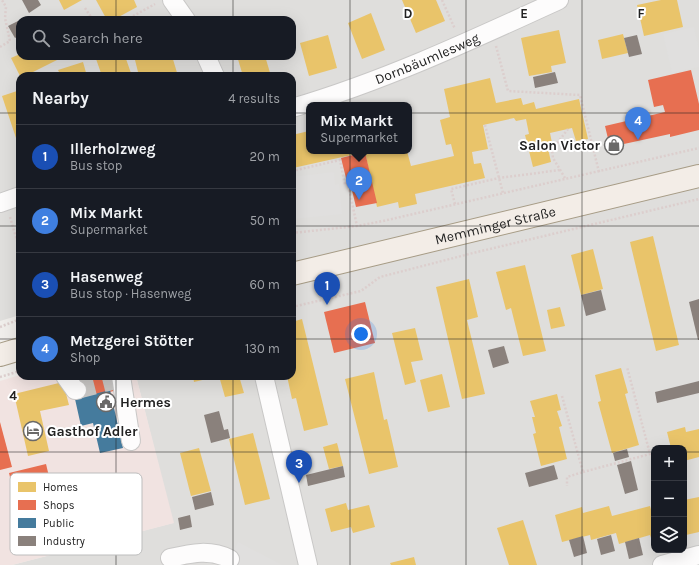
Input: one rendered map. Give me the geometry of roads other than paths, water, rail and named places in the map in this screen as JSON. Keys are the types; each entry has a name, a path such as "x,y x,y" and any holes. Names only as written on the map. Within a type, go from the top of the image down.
{"main road":[{"name":"Memminger Straße","path":"296,273 699,176"},
{"path":"0,355 16,350"}],"street":[{"name":"Dornbäumlesweg","path":"313,102 396,72 492,31 559,0"},
{"path":"164,2 181,16"},
{"path":"208,60 213,72"},
{"name":"Dornbäumlesweg","path":"296,107 306,104"},
{"path":"68,380 75,390 77,390"},
{"path":"120,380 131,441"},
{"path":"265,380 308,565"},
{"path":"170,558 199,552 222,560"},
{"path":"662,565 699,555"}],"tunnel":[{"path":"77,390 116,380"}],"place":[{"name":"Metzgerei Stötter","path":"638,140"},
{"name":"Salon Victor","path":"614,145"},
{"name":"Mix Markt","path":"359,200"},
{"name":"Illerholzweg","path":"327,305"},
{"name":"Hermes","path":"106,402"},
{"name":"Gasthof Adler","path":"33,431"},
{"name":"Hasenweg","path":"299,483"}]}
